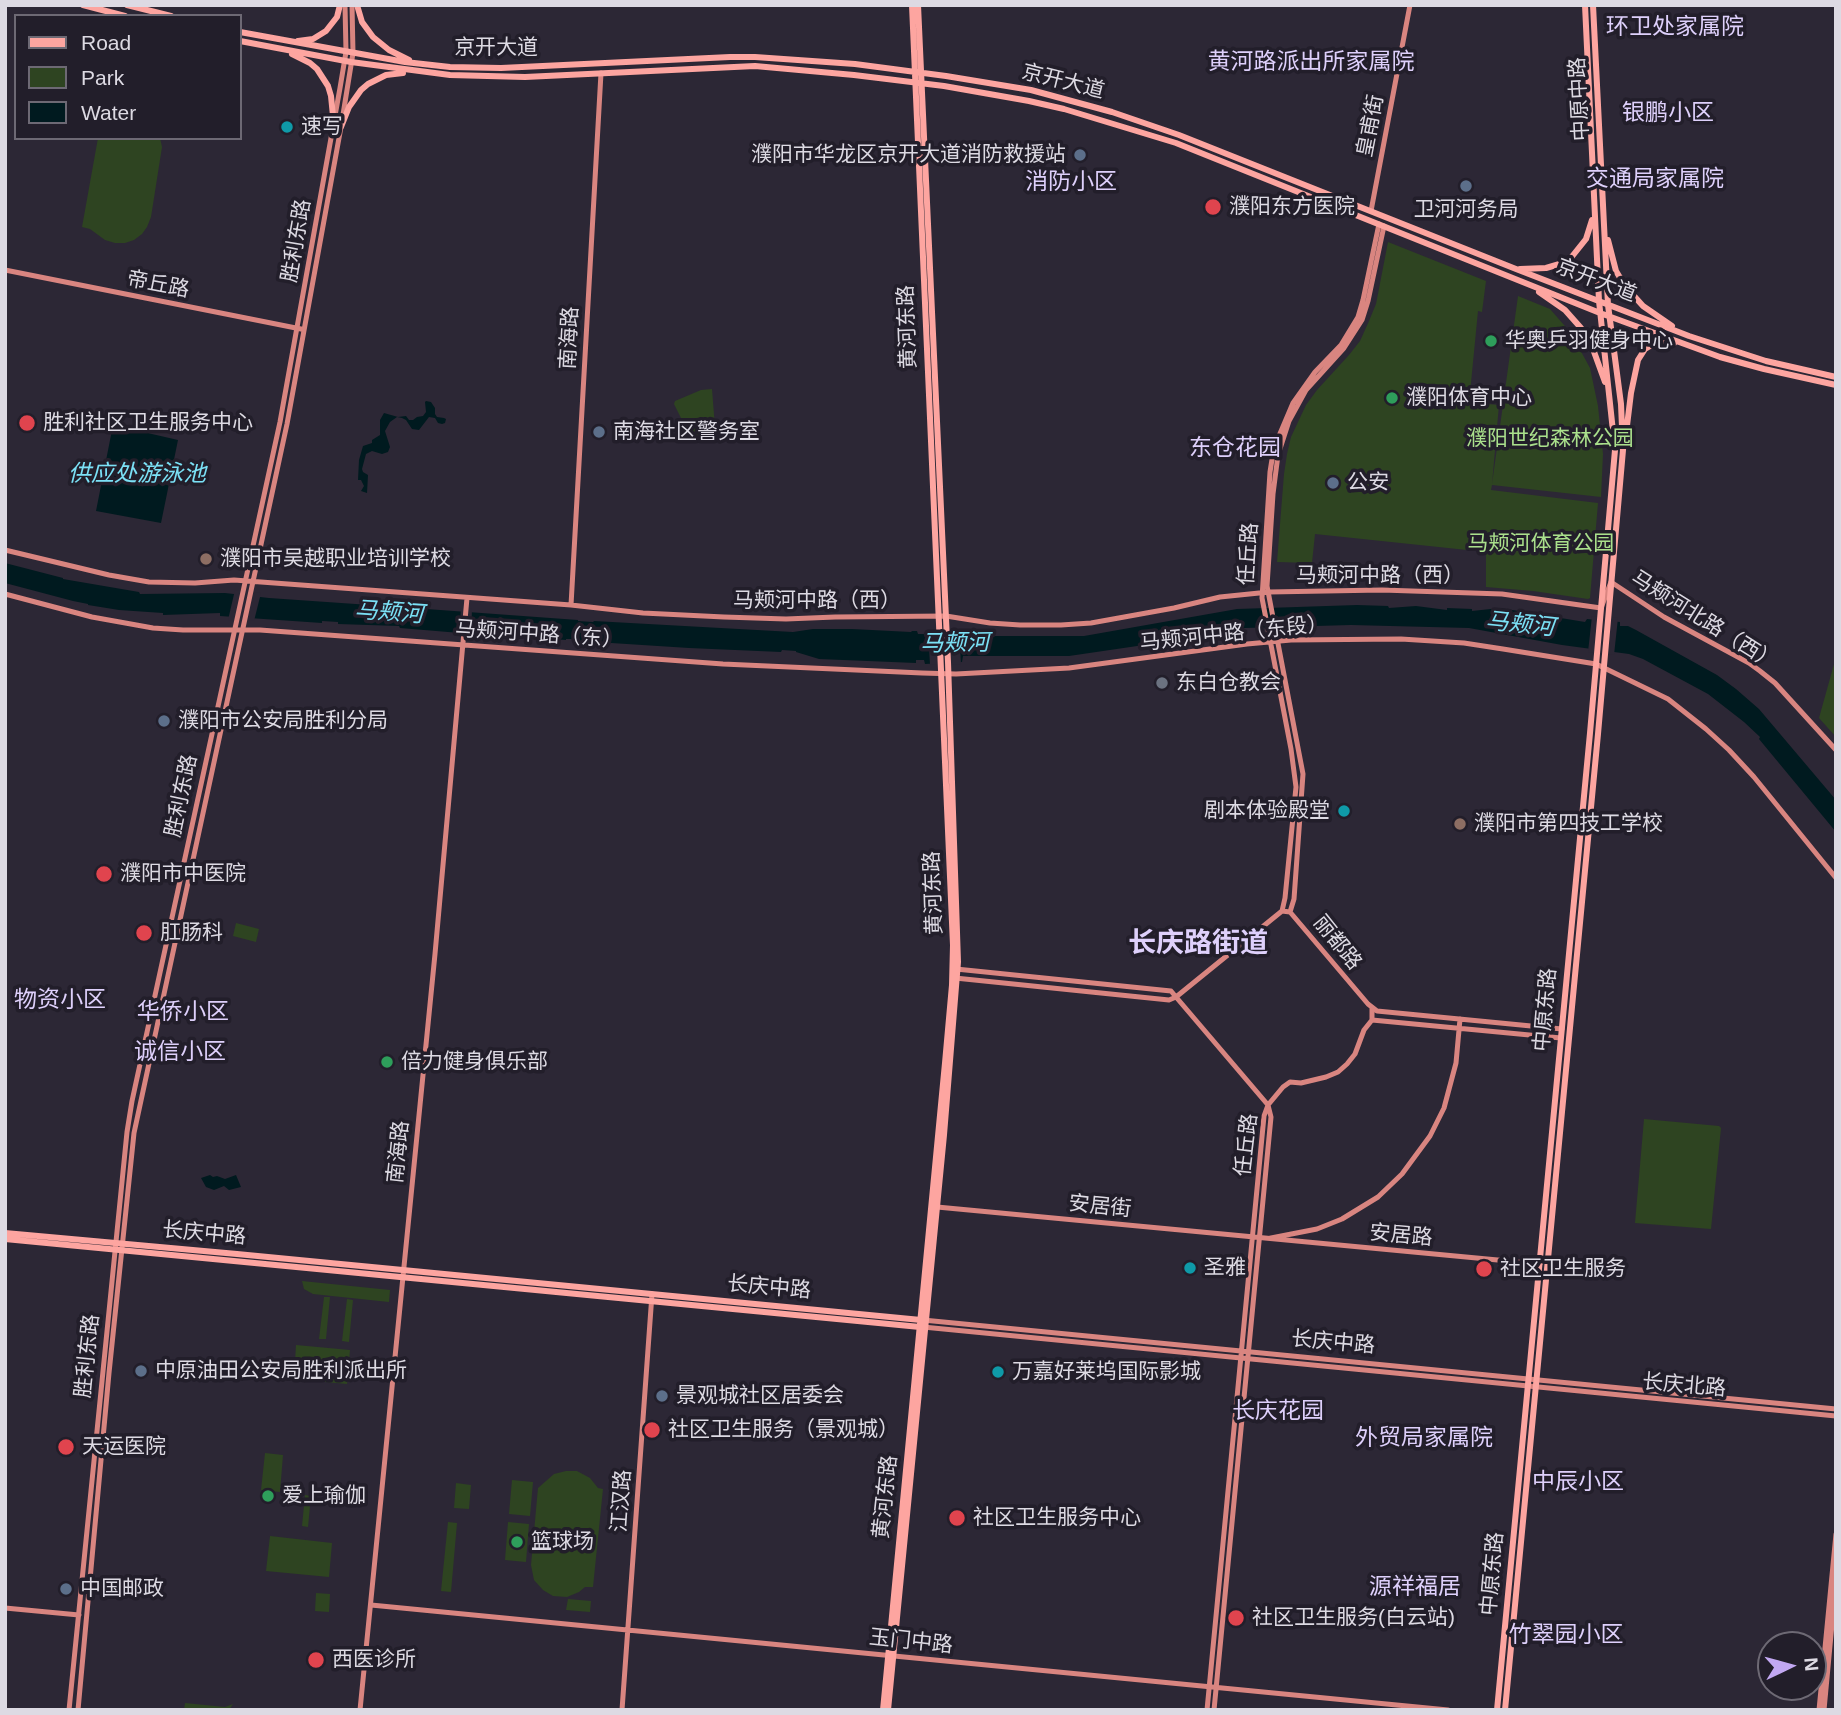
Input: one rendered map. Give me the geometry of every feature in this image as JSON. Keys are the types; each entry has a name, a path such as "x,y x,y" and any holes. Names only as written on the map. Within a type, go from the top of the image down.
{"main road":[{"path":"83,5 117,14"},
{"path":"127,5 163,14"},
{"path":"293,42 313,39 326,31 343,5"},
{"path":"354,5 373,37 389,50 417,64"},
{"path":"912,5 918,72"},
{"path":"918,5 918,72"},
{"name":"中原中路","path":"1585,5 1600,313"},
{"name":"中原中路","path":"1593,5 1609,316"},
{"name":"京开大道","path":"242,32 349,53 450,67 500,68 743,57 832,62 1031,90 1112,112 1204,144 1689,336 1753,357 1836,377"},
{"name":"京开大道","path":"242,41 421,73 500,78 760,66 918,83 1029,100 1154,136 1600,313 1699,349 1764,369 1836,385"},
{"path":"284,50 310,63 323,77 328,86 338,127"},
{"name":"黄河东路","path":"918,72 959,945 937,1208 923,1324"},
{"path":"338,127 354,98 368,84 393,73 421,73"},
{"path":"1602,200 1609,246 1620,279 1643,306 1689,336"},
{"path":"1516,269 1546,268 1570,259 1586,239 1594,204"},
{"path":"1519,280 1553,300 1573,318 1588,338 1610,397"},
{"name":"中原东路","path":"1505,1710 1540,1264 1615,450 1600,313"},
{"name":"中原东路","path":"1497,1710 1606,654 1623,450 1621,404 1609,316"},
{"path":"1623,450 1636,366 1641,354 1650,346 1665,342 1699,349"},
{"name":"黄河东路","path":"888,1710 955,978"},
{"name":"长庆中路","path":"5,1233 118,1247"},
{"name":"长庆中路","path":"5,1239 118,1247 923,1324"},
{"name":"黄河东路","path":"883,1710 891,1655"}],"street":[{"path":"343,5 349,53"},
{"path":"349,53 354,5"},
{"name":"皇甫街","path":"1371,211 1410,5"},
{"name":"胜利东路","path":"69,1710 118,1247 139,1103 242,631 277,435 301,329 349,53"},
{"name":"南海路","path":"571,605 601,73"},
{"name":"任丘路","path":"1282,911 1295,806 1295,774 1268,633 1266,595 1270,472 1284,420 1303,387 1340,345 1358,317 1381,225"},
{"name":"帝丘路","path":"5,270 301,329"},
{"name":"马颊河中路（西）","path":"5,550 131,580 249,583 749,618 942,616 1000,624 1071,624 1154,612 1229,595 1381,590 1502,594 1601,608"},
{"path":"1601,608 1611,582"},
{"name":"马颊河北路（西）","path":"1611,582 1664,618 1749,663 1775,683 1836,750"},
{"name":"胜利东路","path":"78,1710 124,1156 132,1101 234,631 249,583"},
{"name":"马颊河中路（东）","path":"5,594 133,625 183,630 260,630 464,641 723,664 945,674"},
{"name":"任丘路","path":"1266,595 1278,641 1303,774 1294,899 1290,912"},
{"name":"南海路","path":"360,1710 467,598"},
{"name":"马颊河中路（东段）","path":"945,674 1069,668 1278,641 1371,638 1464,643 1596,664 1668,699 1706,729 1754,777 1836,878"},
{"name":"丽都路","path":"1176,997 1282,911 1290,912 1371,1008"},
{"path":"955,969 1171,991 1268,1105 1290,1082 1301,1083 1326,1077 1347,1064 1372,1020 1371,1008"},
{"path":"955,978 1169,1000 1176,997"},
{"path":"1371,1008 1377,1011 1562,1029"},
{"path":"1256,1238 1290,1235 1329,1225 1378,1197 1402,1174 1430,1136 1444,1108 1456,1063 1460,1019"},
{"path":"1372,1020 1561,1038"},
{"name":"任丘路","path":"1214,1710 1213,1687 1256,1238 1264,1116 1268,1105"},
{"name":"安居街","path":"937,1208 1256,1238"},
{"name":"安居路","path":"1256,1238 1540,1264"},
{"name":"江汉路","path":"622,1710 652,1298"},
{"name":"长庆中路","path":"923,1324 1532,1383"},
{"name":"长庆北路","path":"1532,1383 1836,1409"},
{"name":"长庆北路","path":"1532,1383 1836,1416"},
{"path":"1821,1710 1836,1535"},
{"path":"1821,1710 1836,1581"},
{"name":"玉门中路","path":"371,1605 1448,1710"},
{"path":"5,1608 86,1616"},
{"name":"任丘路","path":"1207,1710 1213,1687"}],"green space":[{"path":"98,140 160,140 162,147 151,217 142,234 125,243 115,243 82,227"},
{"name":"濮阳体育中心","path":"1388,242 1486,281 1482,312 1478,311 1470,393 1477,403 1499,405 1492,484 1518,296 1550,309 1571,333 1590,368 1598,406 1603,454 1601,497 1492,485 1491,490 1598,503 1590,598 1486,587 1486,552 1315,534 1312,563 1277,562 1284,474 1291,437 1306,405 1360,341 1376,304"},
{"path":"712,389 716,440 696,441 690,436 674,404 675,401 701,390"},
{"path":"1836,657 1836,737 1819,718"},
{"path":"236,923 259,929 256,942 233,936"},
{"path":"1644,1119 1721,1128 1711,1229 1635,1223"},
{"path":"302,1281 390,1290 389,1302 313,1294 304,1289"},
{"path":"324,1297 330,1297 326,1339 319,1339"},
{"path":"347,1299 353,1300 349,1342 342,1341"},
{"path":"296,1345 350,1350 347,1384 294,1379"},
{"path":"265,1453 283,1455 280,1492 261,1490"},
{"path":"577,1471 603,1489 593,1587 585,1587 567,1597 553,1596 543,1590 534,1580 531,1565 538,1488 554,1474"},
{"name":"篮球场","path":"512,1480 533,1482 530,1516 509,1514"},
{"path":"456,1483 471,1485 469,1509 454,1508"},
{"path":"305,1495 311,1496 308,1527 302,1526"},
{"path":"448,1522 457,1523 451,1592 441,1591"},
{"name":"篮球场","path":"508,1522 529,1524 526,1562 505,1560"},
{"path":"270,1536 332,1543 329,1577 266,1571"},
{"path":"316,1593 330,1594 329,1612 315,1611"},
{"path":"568,1599 591,1601 590,1612 566,1610"},
{"path":"185,1703 225,1707 233,1704 229,1710 184,1710"}],"water":[{"path":"426,401 431,402 437,417 446,419 445,423 438,423 435,418 429,417 419,430 412,429 402,418 397,417 390,422 385,431 390,447 388,452 382,454 372,451 366,454 362,469 368,475 367,493 361,491 364,486 361,480 358,480 363,446 372,443 372,440 380,435 380,420 384,413 406,416 413,420 426,412"},
{"name":"供应处游泳池","path":"113,425 178,440 161,523 96,511"},
{"name":"马颊河","path":"5,563 63,579 140,594 225,593 384,608 793,632 852,629 917,631 918,634 926,634 927,631 962,630 962,636 1084,636 1237,609 1357,605 1472,611 1500,608 1585,622 1587,619 1620,622 1620,626 1636,630 1717,675 1759,709 1836,800 1836,832 1760,737 1708,694 1629,654 1469,628 1351,625 1245,628 1069,656 963,656 962,662 925,664 924,660 916,660 916,663 819,659 796,651 689,648 472,634 399,626 220,616 220,613 163,615 88,605 5,583"},
{"path":"210,1175 225,1179 236,1175 241,1187 229,1190 224,1186 214,1190 206,1187 201,1178"}],"pier":[{"path":"235,590 261,593 254,621 228,620"},
{"path":"461,608 472,609 471,637 459,636"},
{"path":"1592,616 1618,618 1614,655 1588,652"},
{"path":"959,629 961,664 930,665 928,630"}],"place":[{"name":"速写","path":"287,127"},
{"name":"濮阳市华龙区京开大道消防救援站","path":"1080,155"},
{"name":"卫河河务局","path":"1466,186"},
{"name":"濮阳东方医院","path":"1213,207"},
{"name":"华奥乒羽健身中心","path":"1491,341"},
{"name":"濮阳体育中心","path":"1392,398"},
{"name":"胜利社区卫生服务中心","path":"27,423"},
{"name":"南海社区警务室","path":"599,432"},
{"name":"公安","path":"1333,483"},
{"name":"濮阳市吴越职业培训学校","path":"206,559"},
{"name":"东白仓教会","path":"1162,683"},
{"name":"濮阳市公安局胜利分局","path":"164,721"},
{"name":"剧本体验殿堂","path":"1344,811"},
{"name":"濮阳市第四技工学校","path":"1460,824"},
{"name":"濮阳市中医院","path":"104,874"},
{"name":"肛肠科","path":"144,933"},
{"name":"倍力健身俱乐部","path":"387,1062"},
{"name":"圣雅","path":"1190,1268"},
{"name":"社区卫生服务","path":"1484,1269"},
{"name":"中原油田公安局胜利派出所","path":"141,1371"},
{"name":"万嘉好莱坞国际影城","path":"998,1372"},
{"name":"景观城社区居委会","path":"662,1396"},
{"name":"社区卫生服务（景观城）","path":"652,1430"},
{"name":"天运医院","path":"66,1447"},
{"name":"爱上瑜伽","path":"268,1496"},
{"name":"社区卫生服务中心","path":"957,1518"},
{"name":"篮球场","path":"517,1542"},
{"name":"中国邮政","path":"66,1589"},
{"name":"社区卫生服务(白云站)","path":"1236,1618"},
{"name":"西医诊所","path":"316,1660"}],"district":[{"name":"环卫处家属院","path":"1675,28"},
{"name":"黄河路派出所家属院","path":"1311,63"},
{"name":"银鹏小区","path":"1668,114"},
{"name":"交通局家属院","path":"1655,180"},
{"name":"消防小区","path":"1071,183"},
{"name":"东仓花园","path":"1235,449"},
{"name":"长庆路街道","path":"1198,944"},
{"name":"物资小区","path":"60,1001"},
{"name":"华侨小区","path":"183,1013"},
{"name":"诚信小区","path":"180,1053"},
{"name":"长庆花园","path":"1278,1412"},
{"name":"外贸局家属院","path":"1424,1439"},
{"name":"中辰小区","path":"1578,1483"},
{"name":"源祥福居","path":"1415,1588"},
{"name":"竹翠园小区","path":"1566,1636"}],"park label":[{"name":"濮阳世纪森林公园","path":"1550,439"},
{"name":"马颊河体育公园","path":"1541,544"}]}
